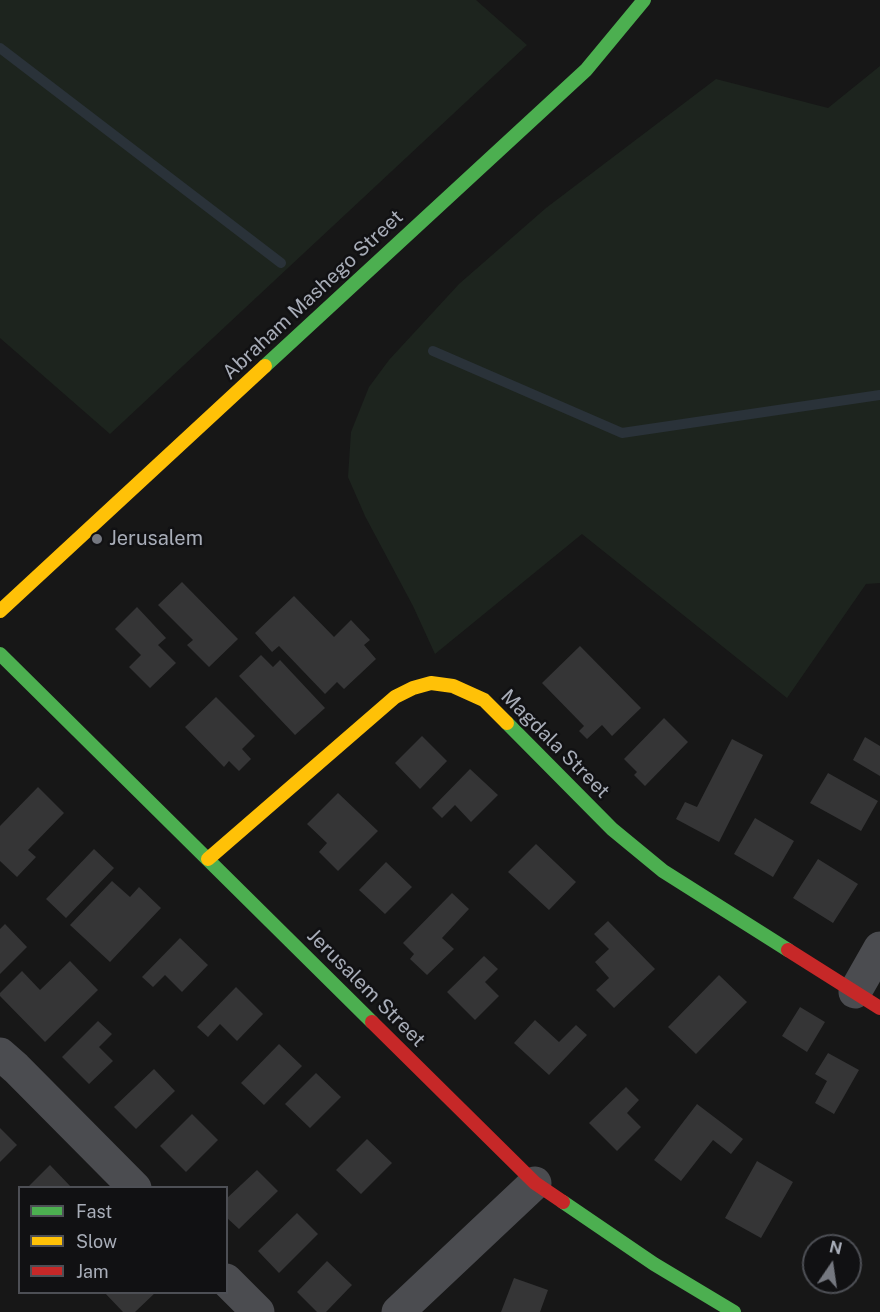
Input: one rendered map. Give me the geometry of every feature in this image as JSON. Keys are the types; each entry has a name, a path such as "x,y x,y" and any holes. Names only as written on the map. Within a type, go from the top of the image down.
{"street":[{"name":"Abraham Mashego Street","path":"0,610 586,70 644,0"},
{"name":"Jerusalem Street","path":"0,654 535,1183 654,1264 734,1312"},
{"name":"Magdala Street","path":"208,859 395,697 413,688 431,683 453,686 484,700 612,829 663,871 867,1000"},
{"path":"867,1000 880,948"},
{"path":"0,1054 133,1186"},
{"path":"398,1312 535,1183"},
{"path":"228,1282 258,1312"}],"shaded area":[{"path":"0,0 476,0 527,45 110,434 0,338"},
{"path":"880,66 880,583 866,584 787,698 582,534 435,654 413,606 365,516 348,477 351,432 369,387 389,360 459,284 546,208 716,79 828,108"}],"building":[{"path":"182,582 238,639 209,667 187,645 193,640 158,605"},
{"path":"294,596 334,637 351,620 370,640 364,645 376,659 344,689 337,682 325,694 279,646 272,652 255,633"},
{"path":"137,607 166,638 158,645 176,663 150,688 129,667 141,655 115,629"},
{"path":"580,646 641,708 612,736 602,725 587,739 579,731 584,726 542,683"},
{"path":"261,655 273,667 280,660 325,708 295,735 239,676"},
{"path":"216,697 255,736 242,749 251,759 239,771 229,761 224,767 185,727"},
{"path":"664,718 688,742 645,786 634,775 637,772 624,759"},
{"path":"422,736 447,761 420,789 395,763"},
{"path":"865,737 880,746 880,776 853,760"},
{"path":"732,739 763,755 719,842 676,819 685,802 697,807"},
{"path":"470,769 498,795 471,822 455,805 442,818 432,808"},
{"path":"828,773 878,801 861,831 810,803"},
{"path":"38,787 64,813 28,850 36,857 17,877 0,861 0,826"},
{"path":"338,793 378,831 338,871 319,852 327,843 307,824"},
{"path":"755,818 794,841 773,877 734,854"},
{"path":"536,844 576,882 549,910 508,872"},
{"path":"94,849 114,868 66,918 46,899"},
{"path":"818,859 858,884 833,923 793,898"},
{"path":"386,862 412,887 385,914 359,890"},
{"path":"112,881 130,897 139,887 161,908 110,962 70,925"},
{"path":"452,893 469,909 442,938 454,949 427,975 410,959 414,954 403,943"},
{"path":"608,921 655,969 614,1008 596,990 609,978 595,962 609,949 594,934"},
{"path":"5,924 27,947 0,974 0,929"},
{"path":"180,938 208,965 182,992 165,975 153,987 142,977"},
{"path":"484,956 498,969 485,982 499,996 475,1020 447,992"},
{"path":"70,961 98,990 45,1042 0,996 0,993 22,971 40,990"},
{"path":"719,975 747,1002 696,1054 668,1027"},
{"path":"236,987 263,1014 237,1041 220,1024 208,1037 197,1027"},
{"path":"800,1007 825,1022 807,1052 782,1036"},
{"path":"535,1020 559,1042 576,1025 587,1035 549,1075 514,1043"},
{"path":"98,1021 112,1034 99,1047 113,1061 89,1084 62,1057"},
{"path":"279,1044 302,1066 264,1105 241,1083"},
{"path":"828,1053 859,1070 834,1114 815,1103 827,1081 815,1074"},
{"path":"154,1069 175,1091 136,1129 114,1107"},
{"path":"316,1073 341,1097 310,1128 285,1104"},
{"path":"626,1087 639,1100 627,1113 641,1127 617,1151 589,1123"},
{"path":"697,1104 743,1139 731,1154 713,1140 681,1181 654,1160"},
{"path":"192,1114 218,1140 186,1172 160,1146"},
{"path":"0,1128 17,1145 0,1162"},
{"path":"367,1139 392,1163 361,1194 336,1170"},
{"path":"757,1161 793,1182 761,1238 725,1218"},
{"path":"50,1165 70,1186 29,1186"},
{"path":"257,1170 278,1191 239,1229 228,1219 228,1197"},
{"path":"297,1213 318,1234 279,1273 258,1251"},
{"path":"327,1261 352,1285 326,1312 317,1312 297,1292"},
{"path":"514,1278 548,1290 540,1312 501,1312"},
{"path":"106,1294 154,1294 135,1312 123,1312"}],"waterway":[{"path":"0,48 281,263"},
{"path":"433,351 622,433 880,395"}],"traffic: fast":[{"path":"265,366 586,70 644,0"},
{"path":"0,654 372,1022"},
{"path":"507,723 612,829 663,871 788,950"},
{"path":"563,1202 654,1264 734,1312"}],"traffic: slow":[{"path":"0,611 265,366"},
{"path":"208,859 395,697 413,688 431,683 453,686 484,700 507,723"}],"traffic: jam":[{"path":"788,950 880,1008"},
{"path":"372,1022 535,1183 563,1202"}],"place":[{"name":"Jerusalem","path":"97,539"}]}
